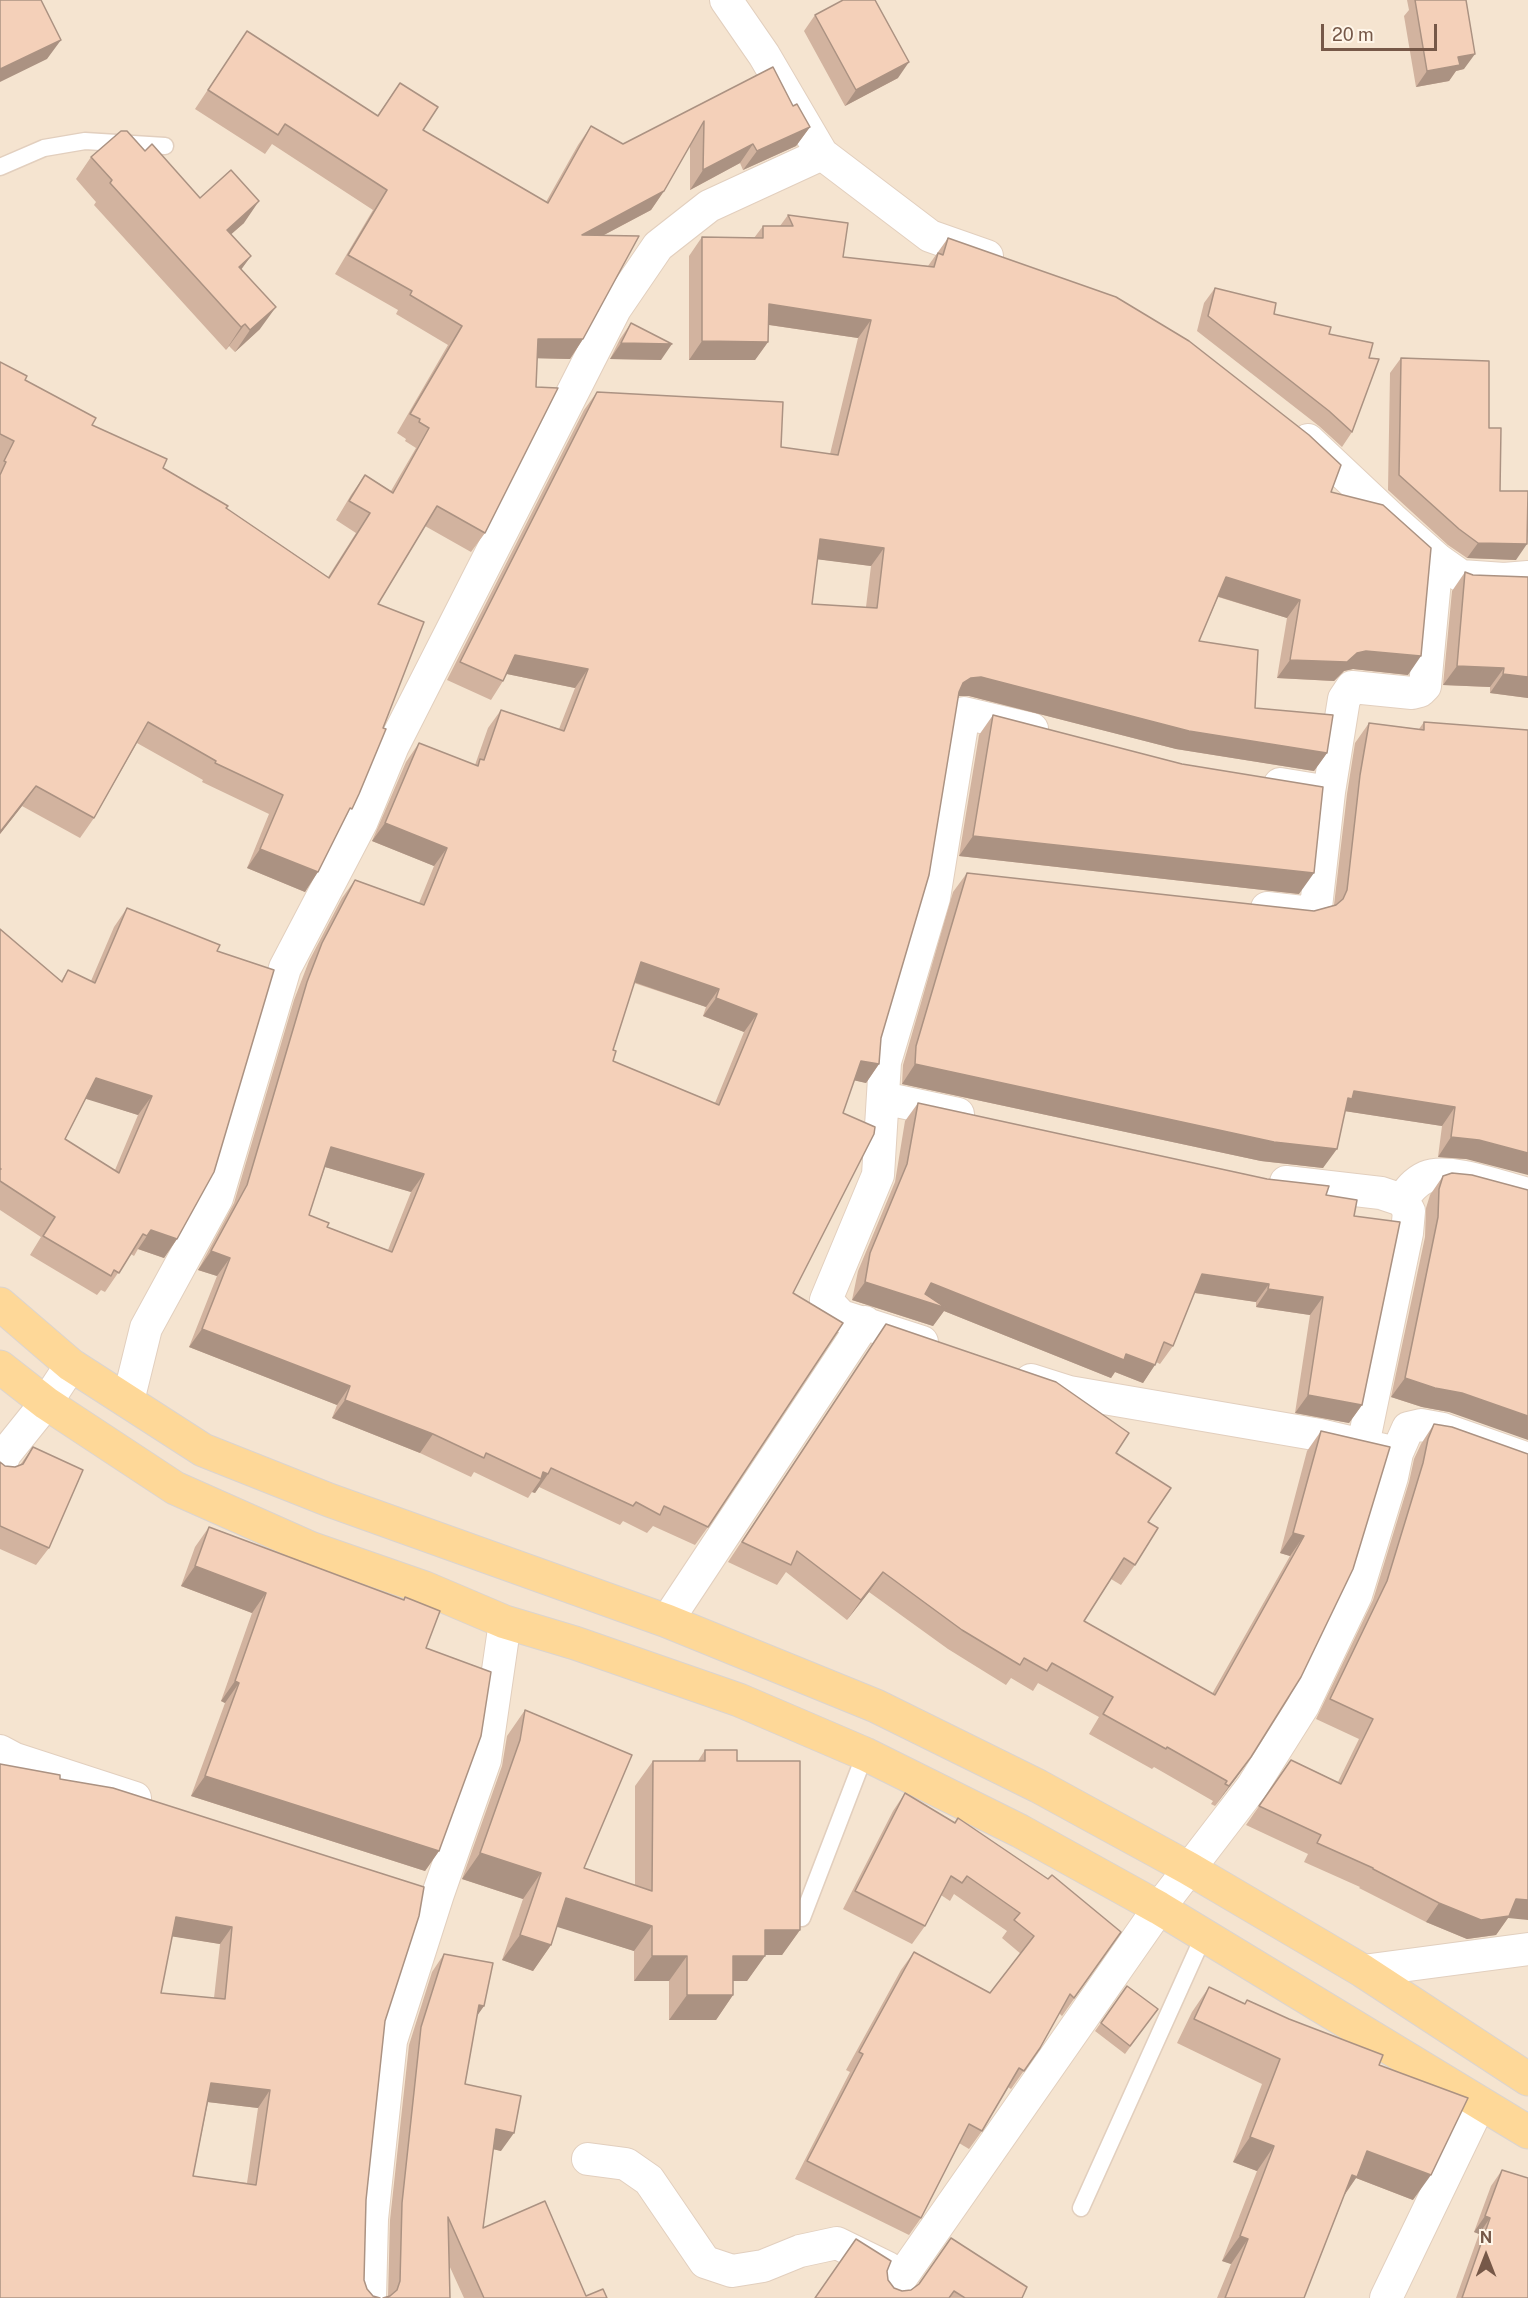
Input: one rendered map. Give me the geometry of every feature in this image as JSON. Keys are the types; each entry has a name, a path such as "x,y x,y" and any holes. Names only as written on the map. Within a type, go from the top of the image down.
{"main road":[{"path":"0,1304 71,1365 203,1450 329,1500 667,1621 876,1706 1038,1786 1188,1868 1363,1971 1528,2079"},
{"path":"0,1367 46,1403 175,1488 310,1548 425,1588 505,1622 575,1643 739,1700 865,1754 1020,1831 1159,1908 1528,2132"}],"street":[{"path":"726,0 764,55 822,153 930,236 1010,264"},
{"path":"128,1401 146,1328 217,1198 285,968 362,820 393,746 615,309 658,246 708,206 822,153"},
{"path":"1289,426 1308,440 1437,559 1461,576 1504,579 1528,577"},
{"path":"1245,906 1303,912 1316,907 1329,792 1344,699 1352,687 1412,693 1420,691 1425,686 1437,559"},
{"path":"944,1350 866,1322 841,1316 826,1300 878,1175 885,1062 934,898 950,873 964,712 1064,737"},
{"path":"1251,779 1329,792"},
{"path":"883,1098 988,1121"},
{"path":"1402,1200 1413,1185 1428,1176 1448,1173 1528,1194"},
{"path":"1258,1179 1381,1193 1402,1200 1409,1210 1407,1233 1363,1445"},
{"path":"667,1621 866,1322"},
{"path":"0,1467 5,1454 46,1403 71,1365"},
{"path":"1001,1369 1069,1392 1320,1435 1397,1453"},
{"path":"588,2159 626,2164 649,2180 705,2262 732,2271 763,2266 800,2251 837,2243 894,2287 1159,1908 1252,1787 1303,1706 1356,1596 1392,1477 1397,1453 1408,1428 1421,1425 1443,1429 1528,1460"},
{"path":"370,2298 372,2219 392,2042 427,1891 485,1760 505,1622"},
{"path":"0,1751 15,1759 160,1806"},
{"path":"1363,1971 1528,1949"},
{"path":"1386,2298 1480,2103"}],"lane":[{"path":"0,167 44,148 85,141 165,146"},
{"path":"802,1918 865,1754"},
{"path":"1081,2208 1204,1935"}],"shaded area":[{"path":"0,0 1528,0 1528,2298 0,2298"}],"building":[{"path":"0,0 41,0 61,40 0,69"},
{"path":"843,0 875,0 909,62 856,90 815,15"},
{"path":"1415,0 1466,0 1475,54 1458,57 1460,65 1427,71"},
{"path":"247,31 378,116 400,83 438,107 423,130 548,203 591,126 623,144 773,67 793,106 797,104 810,127 757,151 753,144 703,170 704,121 664,191 582,235 639,236 583,339 538,339 536,387 558,388 485,533 437,506 378,604 424,622 383,728 386,729 359,794 318,872 260,849 283,795 215,763 216,761 148,722 94,818 36,786 0,832 0,475 14,441 0,434 0,362 27,376 25,380 96,418 92,425 167,459 163,468 228,506 226,508 329,578 370,513 349,501 365,475 393,493 429,428 419,422 420,419 410,414 462,326 410,295 412,291 348,255 387,190 285,124 278,135 208,90"},
{"path":"121,131 127,131 145,151 152,144 200,198 231,170 259,201 227,230 251,256 239,267 276,307 250,330 245,324 241,327 110,183 112,180 91,157"},
{"path":"788,215 848,223 843,257 934,267 938,253 943,255 948,238 1116,297 1189,341 1309,435 1341,465 1331,492 1383,505 1431,548 1421,656 1366,651 1357,653 1347,662 1290,660 1300,600 1226,577 1199,641 1258,650 1255,708 1333,715 1327,753 1189,731 981,677 971,678 963,683 959,692 929,875 881,1038 879,1064 861,1061 843,1113 875,1127 874,1134 793,1293 843,1323 708,1527 664,1506 660,1515 636,1502 633,1506 551,1468 548,1474 543,1472 541,1479 486,1453 484,1458 433,1434 345,1400 350,1386 202,1329 230,1258 211,1251 247,1185 307,982 322,943 355,880 424,905 447,848 385,823 419,743 478,766 480,759 484,760 501,710 564,731 588,669 515,655 503,681 460,662 597,392 783,402 781,447 838,455 871,320 769,304 768,342 702,341 702,237 763,238 763,226 793,226","holes":["820,539 884,548 877,608 812,604","641,962 719,989 716,998 757,1014 719,1105 613,1061 616,1051 613,1050","331,1147 424,1174 392,1252 327,1227 329,1223 309,1215"]},
{"path":"1215,288 1276,303 1274,314 1331,327 1329,334 1373,343 1369,358 1379,359 1352,432 1329,411 1208,316"},
{"path":"631,323 672,344 621,343"},
{"path":"1401,358 1489,361 1489,428 1501,428 1500,491 1528,491 1527,544 1478,543 1399,475"},
{"path":"1465,572 1473,575 1528,577 1528,677 1503,674 1504,668 1457,666"},
{"path":"993,715 1182,764 1323,787 1314,873 973,836"},
{"path":"1424,722 1528,730 1528,1153 1479,1140 1451,1137 1455,1107 1354,1091 1352,1099 1348,1098 1337,1149 1274,1142 915,1064 916,1046 967,873 1314,911 1336,905 1343,899 1347,890 1360,775 1369,723 1424,730"},
{"path":"127,908 220,945 217,951 274,970 214,1172 177,1239 151,1230 147,1236 143,1234 119,1273 114,1270 111,1276 43,1236 55,1217 0,1181 0,929 62,982 68,970 95,983","holes":["96,1078 152,1096 119,1173 65,1139"]},
{"path":"918,1103 1267,1179 1329,1186 1326,1195 1357,1200 1354,1216 1400,1222 1362,1405 1308,1395 1323,1297 1268,1289 1269,1284 1202,1274 1173,1346 1164,1342 1155,1365 1126,1354 1124,1360 931,1283 925,1294 946,1308 865,1282 870,1253 907,1164"},
{"path":"1452,1173 1472,1175 1528,1190 1528,1416 1462,1393 1435,1388 1405,1378 1438,1217 1439,1189 1443,1176"},
{"path":"886,1324 1056,1382 1129,1433 1116,1453 1171,1488 1148,1522 1158,1528 1135,1565 1124,1558 1084,1621 1215,1695 1304,1536 1293,1533 1321,1431 1390,1447 1353,1569 1301,1677 1251,1757 1229,1786 1225,1784 1227,1781 1103,1714 1113,1697 1052,1663 1047,1671 1024,1658 1020,1665 962,1630 883,1572 861,1600 797,1551 791,1565 742,1542"},
{"path":"1434,1424 1452,1427 1528,1454 1528,1900 1516,1899 1509,1916 1481,1920 1439,1903 1373,1868 1317,1843 1321,1835 1259,1806 1291,1760 1341,1784 1373,1719 1330,1699 1387,1581"},
{"path":"33,1447 83,1470 49,1548 0,1526 0,1462 5,1466 15,1467 23,1464"},
{"path":"209,1527 404,1600 405,1597 440,1611 426,1648 491,1672 481,1736 439,1851 205,1776 239,1683 235,1681 266,1593 195,1566"},
{"path":"525,1710 632,1755 584,1868 652,1891 653,1761 705,1761 705,1750 737,1750 737,1761 800,1761 800,1930 765,1930 765,1956 733,1956 733,1995 687,1995 687,1956 652,1956 652,1926 566,1898 551,1945 520,1935 541,1873 480,1853 520,1740"},
{"path":"0,1764 60,1775 60,1779 113,1788 424,1887 419,1916 385,2021 366,2200 364,2280 373,2296 380,2298 0,2298","holes":["176,1917 232,1927 225,1999 161,1993","211,2083 270,2090 256,2185 193,2176"]},
{"path":"905,1793 955,1823 958,1818 1048,1879 1052,1875 1121,1932 1074,1998 1070,1994 1040,2048 1024,2071 1019,2068 982,2131 969,2124 921,2218 807,2161 863,2054 859,2052 914,1952 990,1993 1034,1936 1014,1920 1020,1913 967,1876 962,1883 951,1876 925,1926 855,1891"},
{"path":"444,1954 493,1963 484,2006 479,2005 465,2084 521,2096 514,2133 496,2129 483,2228 545,2201 586,2296 603,2289 607,2298 484,2298 448,2217 450,2298 383,2298 397,2290 400,2281 402,2203 421,2027"},
{"path":"1127,1986 1158,2009 1130,2046 1101,2023"},
{"path":"1209,1987 1245,2004 1247,2000 1289,2019 1383,2055 1379,2065 1468,2098 1431,2175 1367,2151 1357,2177 1352,2175 1304,2298 1225,2298 1248,2239 1240,2236 1274,2146 1250,2137 1280,2059 1194,2019"},
{"path":"1502,2170 1528,2178 1528,2298 1462,2298 1490,2218 1485,2216"},
{"path":"951,2238 1027,2287 1022,2298 965,2298 954,2291 949,2298 815,2298 856,2239 891,2261 887,2271 888,2280 894,2288 902,2291 911,2290 919,2284"}]}
